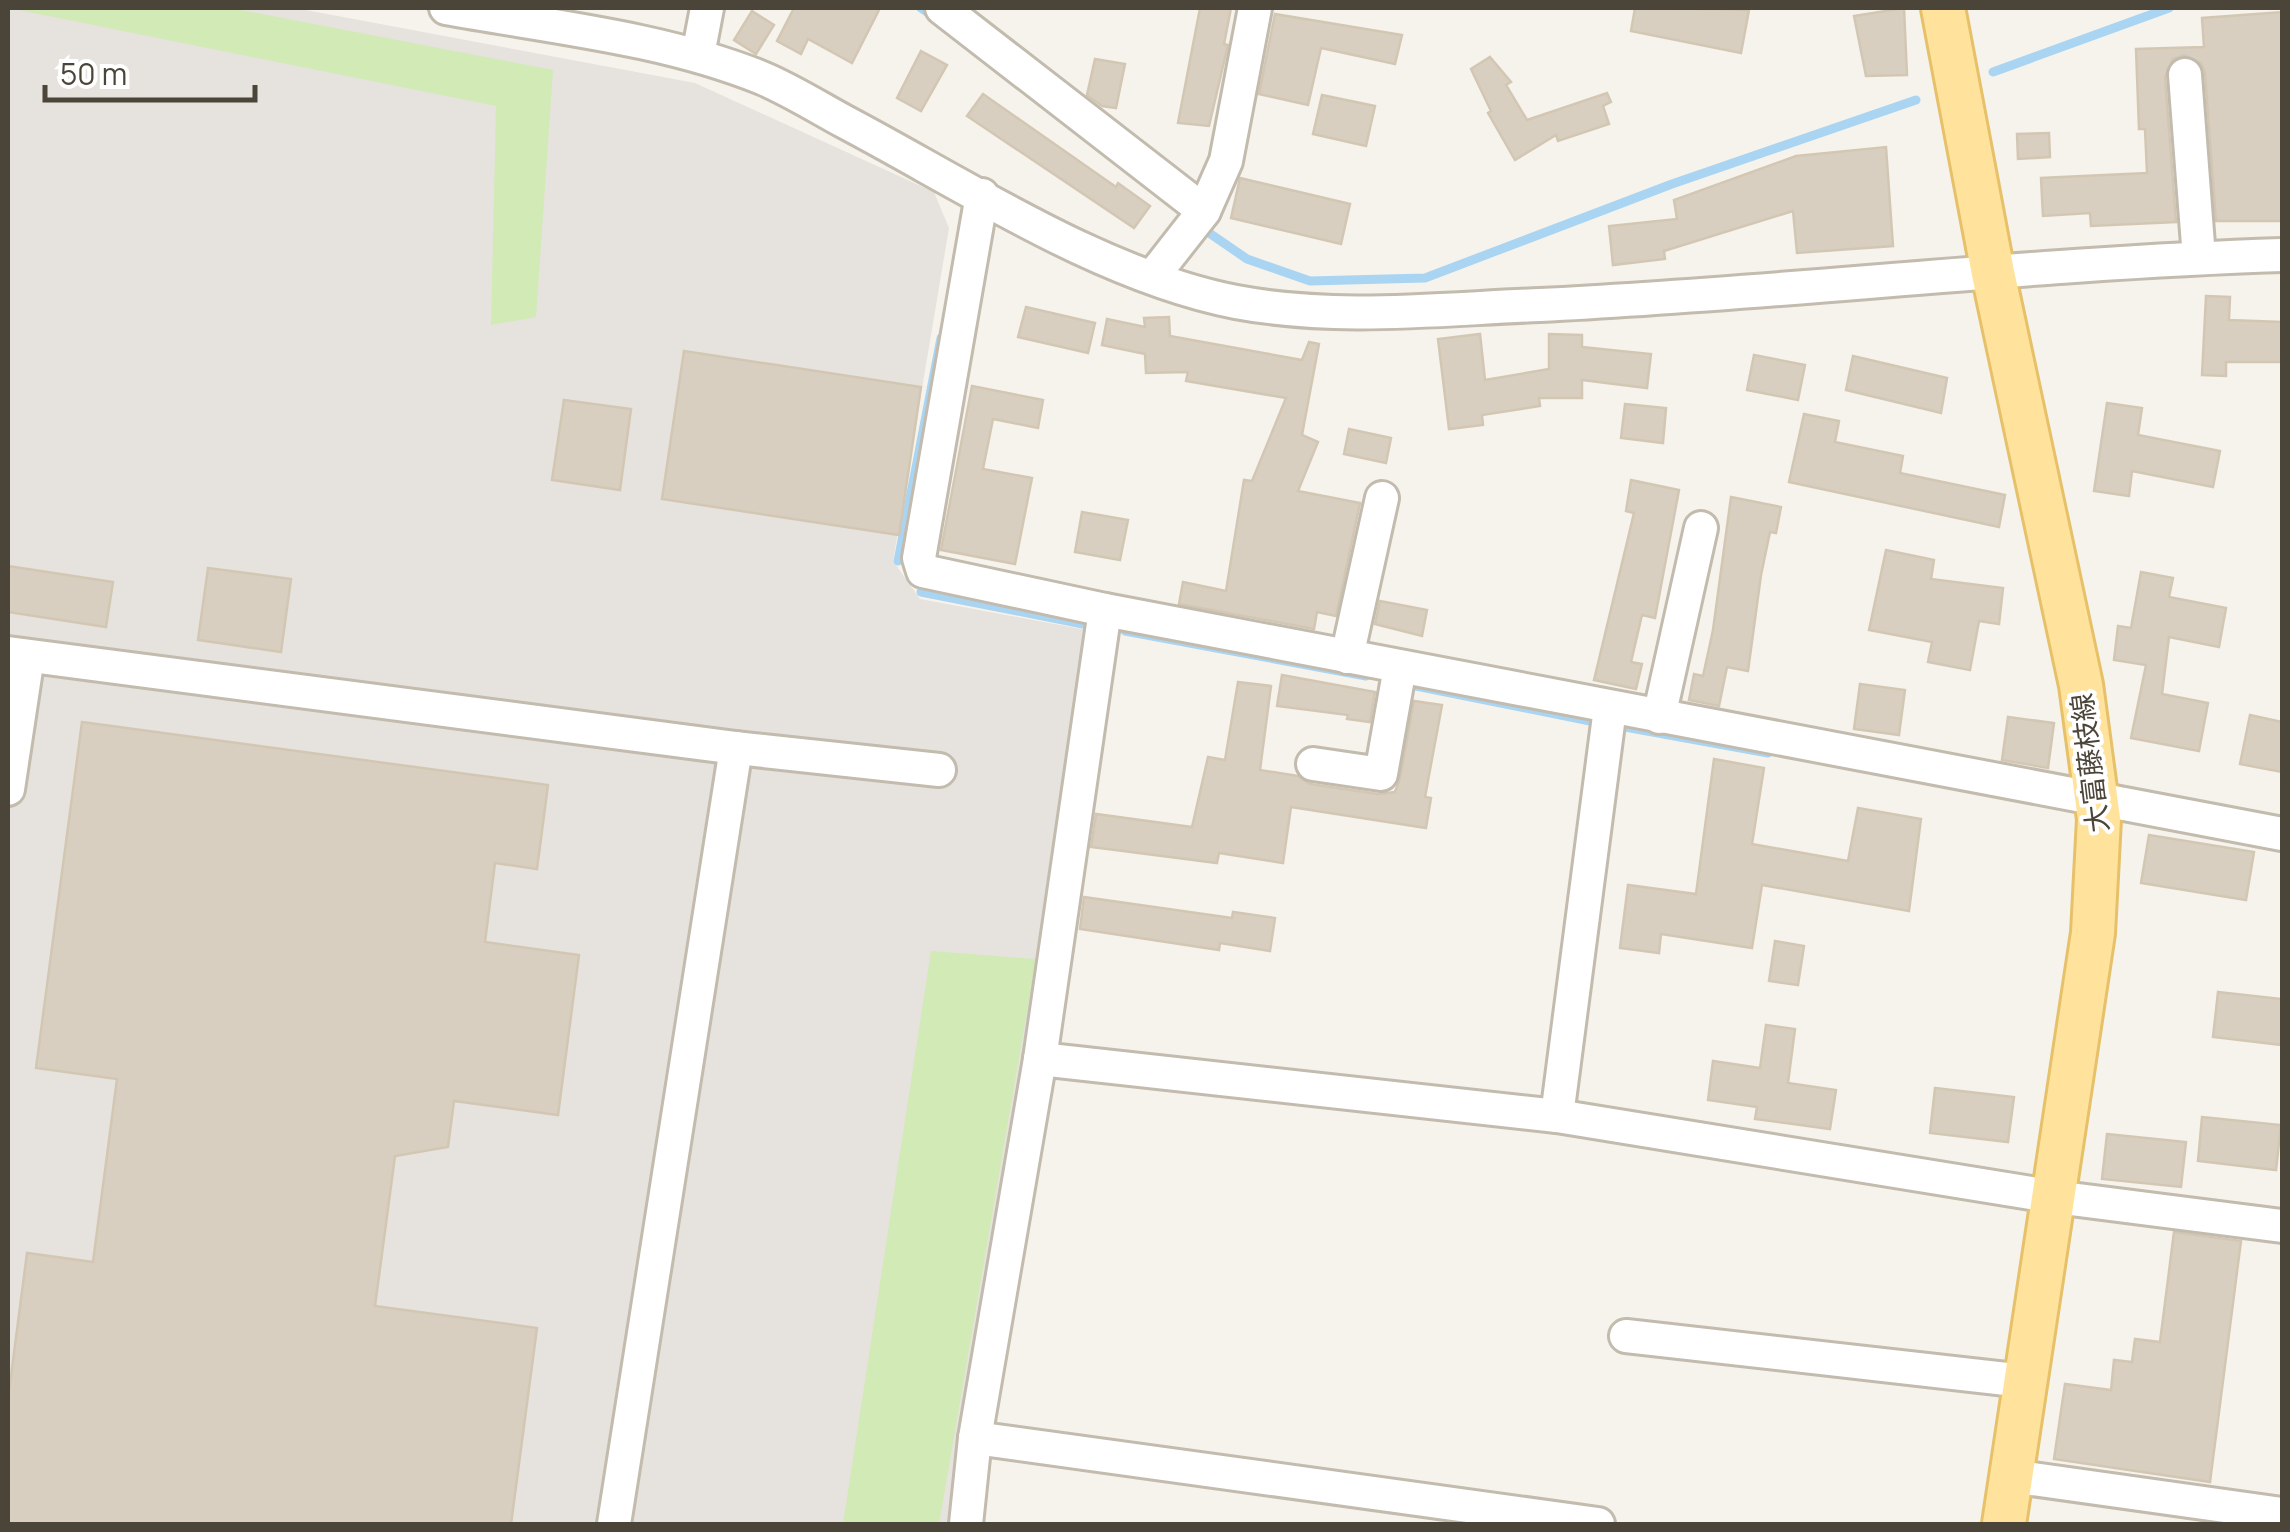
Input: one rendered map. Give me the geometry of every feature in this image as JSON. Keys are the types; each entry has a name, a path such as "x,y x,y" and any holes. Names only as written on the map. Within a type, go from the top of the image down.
{"main road":[{"name":"大富藤枝線","path":"1943,8 1993,272 2081,685 2097,800 2098,878 2093,933 2004,1524"}],"street":[{"path":"446,8 604,22 766,80 1078,245 1153,276 1232,301 1348,314 1672,300 1993,272 2282,256"},
{"path":"698,55 707,8"},
{"path":"942,8 1198,218"},
{"path":"1153,276 1198,218 1226,161 1255,8"},
{"path":"2185,76 2200,258"},
{"path":"982,195 918,558 923,571 1610,708 2282,834"},
{"path":"1347,657 1382,498"},
{"path":"1659,717 1701,528"},
{"path":"966,1524 975,1438 1040,1058 1105,610"},
{"path":"8,789 18,654 736,748 939,770"},
{"path":"1313,764 1381,774 1400,667"},
{"path":"1557,1116 1610,708"},
{"path":"614,1524 736,748"},
{"path":"1040,1058 1557,1116 2055,1197 2282,1226"},
{"path":"1626,1336 2024,1381"},
{"path":"975,1438 1505,1518 1598,1524"},
{"path":"2011,1476 2282,1514"}],"shaded area":[{"path":"8,8 295,8 695,83 934,192 949,228 893,561 920,599 1087,630 963,1524 8,1524"}],"green space":[{"path":"9,8 230,8 553,70 536,317 491,325 496,106"},
{"path":"931,951 1036,959 939,1524 843,1524"}],"building":[{"path":"794,8 880,8 852,63 808,39 801,54 777,41"},
{"path":"1200,8 1231,8 1224,44 1228,45 1209,126 1178,123"},
{"path":"1635,8 1749,10 1741,53 1631,31"},
{"path":"1904,8 1907,75 1866,76 1854,16"},
{"path":"752,11 774,25 756,54 734,40"},
{"path":"2282,12 2282,221 2216,221 2205,73 2201,63 2184,55 2173,59 2165,77 2176,222 2091,226 2090,213 2043,216 2041,178 2147,173 2145,129 2139,129 2136,49 2204,47 2202,18"},
{"path":"1275,14 1402,35 1395,64 1321,48 1308,105 1259,94"},
{"path":"921,51 947,65 921,111 897,98"},
{"path":"1490,57 1511,82 1506,85 1527,120 1607,93 1611,102 1603,106 1609,124 1558,141 1556,135 1515,160 1488,113 1491,111 1471,69"},
{"path":"1095,59 1125,64 1116,108 1102,106 1087,95"},
{"path":"983,94 1116,187 1118,183 1150,206 1134,228 967,116"},
{"path":"1322,95 1375,106 1366,146 1313,134"},
{"path":"2049,133 2050,157 2018,159 2017,134"},
{"path":"1886,147 1893,246 1797,253 1793,211 1664,251 1665,259 1613,265 1609,226 1677,219 1674,200 1796,156"},
{"path":"1240,178 1350,204 1341,244 1231,218"},
{"path":"2206,296 2230,297 2229,320 2282,322 2282,362 2226,362 2226,376 2202,375"},
{"path":"1026,307 1095,323 1088,353 1018,337"},
{"path":"1169,317 1170,336 1302,360 1309,342 1319,344 1302,435 1318,442 1298,491 1360,503 1336,616 1317,612 1314,629 1179,604 1183,582 1226,591 1244,480 1252,481 1286,398 1186,381 1188,372 1146,373 1145,354 1102,345 1107,319 1145,327 1144,318"},
{"path":"1480,334 1485,380 1549,369 1549,334 1582,335 1582,347 1651,354 1647,388 1582,380 1582,398 1539,398 1540,406 1482,415 1483,425 1449,429 1438,339"},
{"path":"684,351 921,387 899,535 662,499"},
{"path":"1754,355 1805,365 1798,400 1747,390"},
{"path":"1853,356 1947,378 1941,413 1846,390"},
{"path":"972,386 1043,400 1038,428 993,419 983,469 1032,478 1015,564 941,550"},
{"path":"564,400 631,409 620,490 552,480"},
{"path":"2107,403 2142,408 2138,435 2220,451 2213,487 2132,471 2129,496 2094,491"},
{"path":"1625,404 1666,408 1663,443 1621,438"},
{"path":"1804,414 1839,421 1835,442 1903,456 1900,473 2005,495 1999,527 1789,482"},
{"path":"1349,429 1391,438 1386,463 1344,454"},
{"path":"1631,480 1679,490 1655,618 1642,615 1631,662 1642,664 1636,689 1594,680 1634,513 1626,511"},
{"path":"1731,497 1781,507 1776,533 1770,532 1761,575 1748,671 1727,667 1719,706 1689,700 1694,674 1703,676 1713,630"},
{"path":"1082,512 1128,520 1120,560 1075,552"},
{"path":"1886,550 1934,560 1931,579 2003,588 1999,624 1979,621 1970,670 1928,662 1932,642 1869,630"},
{"path":"8,566 113,582 106,627 8,612"},
{"path":"208,568 291,579 281,652 198,640"},
{"path":"2141,572 2173,578 2169,597 2226,608 2219,647 2169,637 2162,694 2208,703 2199,751 2131,738 2146,665 2114,660 2118,626 2131,628"},
{"path":"1380,601 1427,610 1422,636 1375,624"},
{"path":"1282,675 1375,692 1370,722 1347,719 1348,715 1277,706"},
{"path":"1238,682 1271,686 1260,770 1298,776 1310,784 1378,794 1395,792 1414,701 1442,705 1425,797 1431,798 1426,828 1291,807 1283,863 1219,853 1217,863 1091,847 1096,814 1192,827 1208,757 1225,760"},
{"path":"1860,684 1905,690 1899,735 1854,729"},
{"path":"2250,715 2282,722 2282,772 2240,764"},
{"path":"2008,717 2054,723 2048,768 2002,760"},
{"path":"82,722 548,785 537,869 495,863 485,942 579,955 558,1115 454,1101 448,1147 395,1156 375,1306 537,1328 511,1524 8,1524 8,1399 27,1253 93,1262 117,1079 36,1068"},
{"path":"1714,759 1764,768 1752,844 1848,861 1858,808 1921,819 1909,911 1762,885 1752,948 1661,934 1659,953 1620,948 1628,885 1696,894"},
{"path":"2149,835 2254,852 2246,900 2141,883"},
{"path":"1084,897 1232,918 1233,912 1275,918 1270,951 1220,943 1219,950 1080,929"},
{"path":"1775,941 1804,946 1798,985 1769,981"},
{"path":"2218,992 2282,999 2282,1045 2213,1037"},
{"path":"1766,1025 1795,1029 1788,1083 1836,1090 1830,1129 1755,1119 1757,1107 1708,1100 1713,1061 1760,1068"},
{"path":"1935,1088 2014,1097 2008,1142 1930,1133"},
{"path":"2202,1117 2281,1125 2276,1170 2198,1161"},
{"path":"2107,1134 2186,1142 2181,1187 2102,1179"},
{"path":"2174,1232 2241,1241 2210,1482 2054,1459 2065,1384 2111,1390 2114,1360 2132,1362 2135,1339 2160,1342"}],"waterway":[{"path":"921,8 936,18"},
{"path":"1993,72 2169,8"},
{"path":"1199,226 1247,259 1310,281 1425,278 1672,184 1916,100"},
{"path":"898,561 941,338"},
{"path":"921,592 1083,624"},
{"path":"1125,631 1366,676"},
{"path":"1411,685 1595,722"},
{"path":"1625,727 1768,753"}]}
